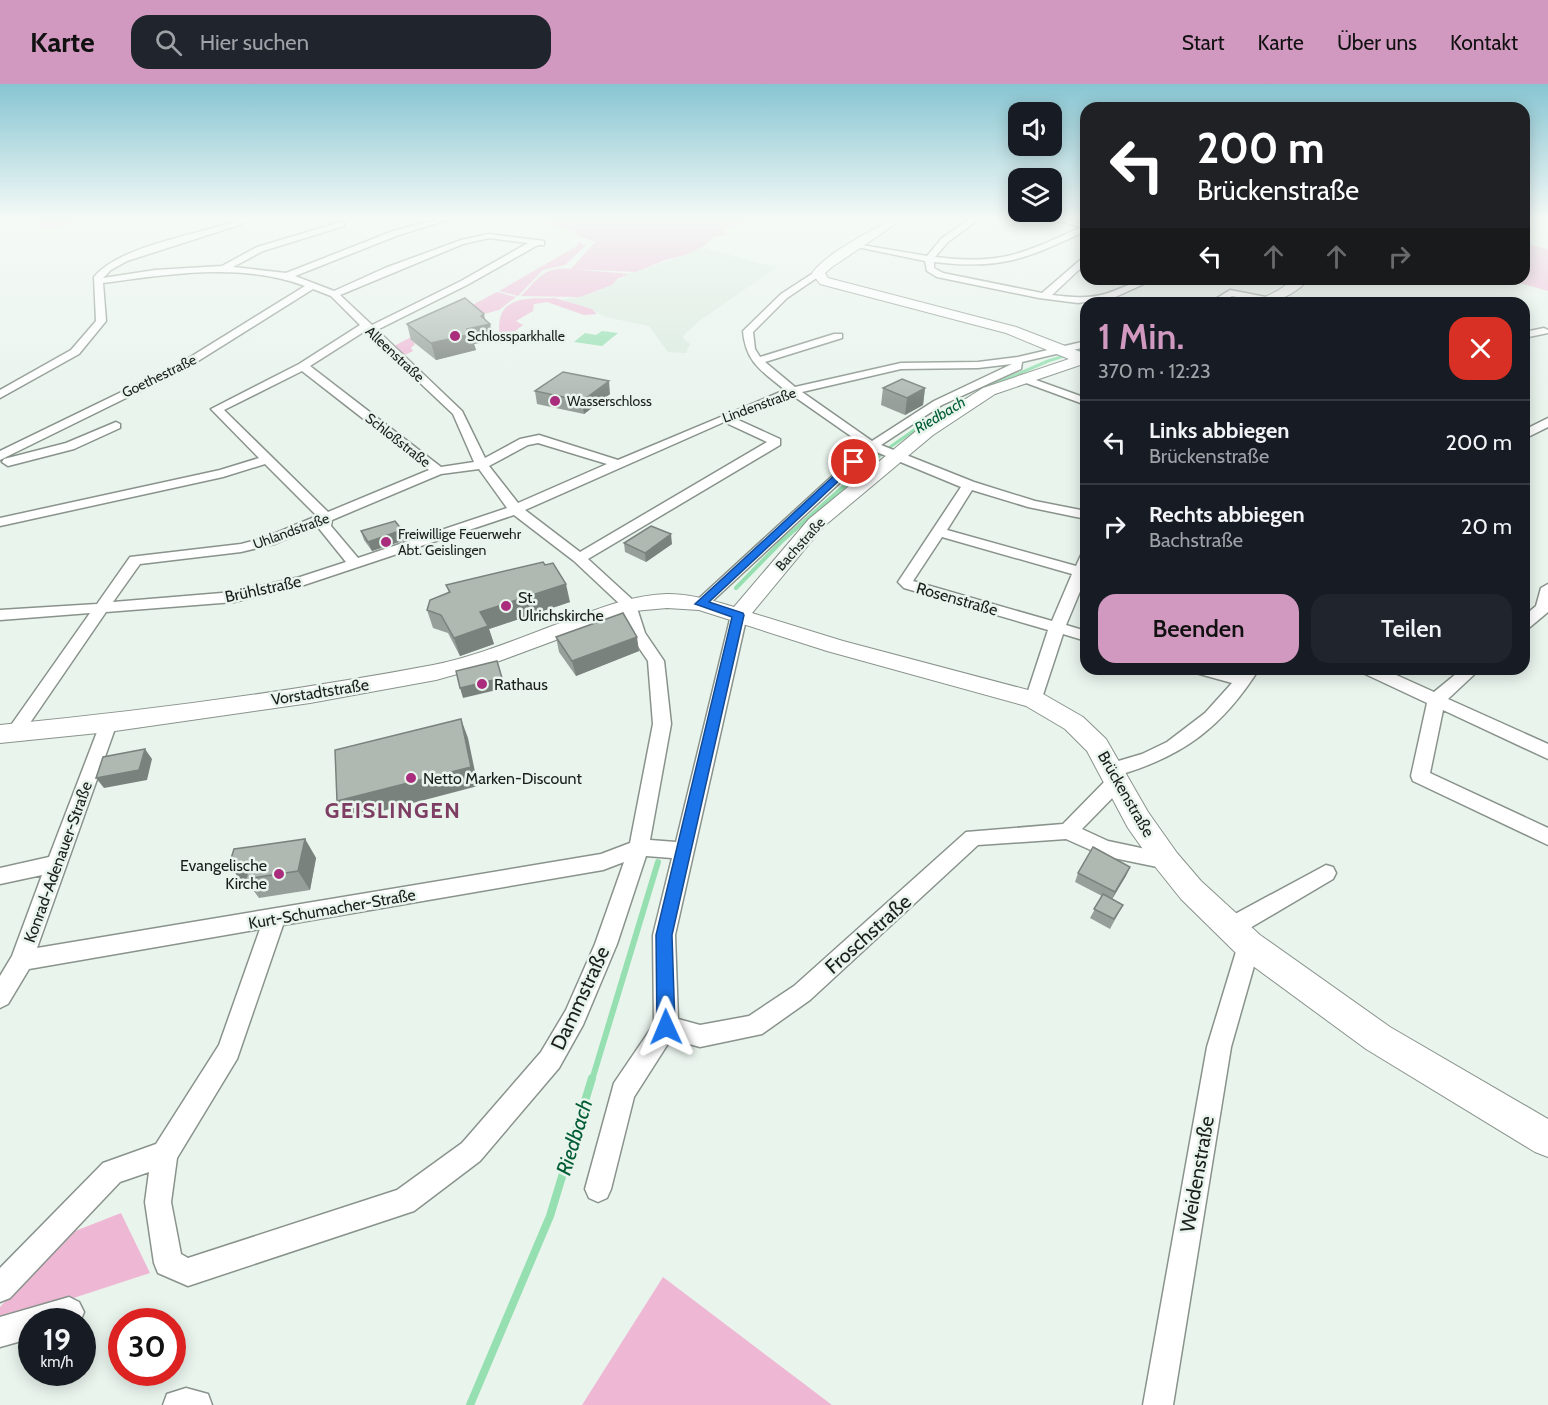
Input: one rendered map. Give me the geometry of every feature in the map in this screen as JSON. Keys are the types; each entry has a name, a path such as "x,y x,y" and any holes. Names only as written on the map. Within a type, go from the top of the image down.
{"street":[{"path":"0,395 75,352 101,321 99,281"},
{"name":"Alleenstraße","path":"298,281 334,294 458,413 482,465"},
{"path":"334,294 364,281"},
{"path":"356,565 324,526 327,518 217,409 303,366 367,328 468,281"},
{"path":"807,281 784,296 748,331 750,350 757,361 793,391 884,450 969,485 1033,504 1080,514"},
{"path":"824,281 973,319 1076,353"},
{"path":"969,281 1057,298 1080,298"},
{"path":"1046,296 1062,281"},
{"path":"1099,297 1134,285"},
{"path":"1275,297 1295,285"},
{"name":"Goethestraße","path":"0,456 183,366 236,335 271,308 311,286"},
{"path":"1220,297 1227,290 1248,297"},
{"path":"1057,298 1080,308"},
{"path":"1530,334 1544,331"},
{"path":"757,361 838,336"},
{"name":"Bachstraße","path":"701,604 884,450 947,407 1017,367 1018,360 1076,353"},
{"name":"Bachstraße","path":"739,615 816,523 884,450 927,431 947,407 989,392 1076,353"},
{"name":"Lindenstraße","path":"515,509 724,418 793,391 901,366 978,365 1018,360"},
{"name":"Schloßstraße","path":"303,366 438,471 482,465"},
{"path":"1022,378 1080,400"},
{"path":"579,558 776,442 724,418"},
{"path":"1530,430 1548,422"},
{"path":"0,464 70,446 116,426"},
{"path":"1530,433 1548,436"},
{"path":"619,464 539,439 524,442 482,465 515,509 579,558 630,605"},
{"path":"0,522 223,473 268,459"},
{"name":"Uhlandstraße","path":"100,609 135,560 241,548 268,541 438,471"},
{"name":"Rosenstraße","path":"969,485 905,582 1080,634"},
{"name":"Brühlstraße","path":"0,615 234,597 304,581 356,565 515,509"},
{"path":"939,532 1080,566"},
{"path":"1034,700 1057,628 1080,576"},
{"path":"1530,619 1545,607 1548,588"},
{"name":"Brückenstraße","path":"630,605 668,601 701,604 835,646 1034,700 1074,723 1097,745 1138,820 1167,861 1191,890 1240,937 1378,1038 1546,1132"},
{"name":"Vorstadtstraße","path":"8,733 108,723 310,694 436,672 478,661 630,605"},
{"name":"Dammstraße","path":"165,1154 158,1202 168,1263 188,1272 404,1202 471,1152 550,1060 576,1017 606,944 639,848 662,724 656,661 637,633 630,605"},
{"path":"8,733 100,609"},
{"path":"598,1189 623,1092 666,1027 664,935 739,615"},
{"path":"1167,861 1104,848 1068,831 1114,775 1160,755 1217,712 1247,675"},
{"path":"1382,675 1548,752"},
{"path":"1465,675 1436,700 1420,776 1548,837"},
{"name":"Konrad-Adenauer-Straße","path":"0,997 22,960 108,723"},
{"name":"Froschstraße","path":"666,1027 700,1036 754,1026 802,993 973,838 1068,831"},
{"path":"639,848 684,850"},
{"name":"Kurt-Schumacher-Straße","path":"22,960 603,862 639,848"},
{"path":"0,876 57,864"},
{"path":"1240,937 1326,873"},
{"path":"0,1288 112,1172 165,1154 229,1051 274,919"},
{"name":"Weidenstraße","path":"1158,1405 1240,937"},
{"path":"0,1332 18,1327"},
{"path":"178,1405 186,1403 197,1405"}],"shaded area":[{"path":"517,281 533,281 518,296 499,291"},
{"path":"536,281 616,281 612,285 580,297 521,296"},
{"path":"617,281 758,281 698,322 684,335 683,338 690,344 686,353 668,352 649,326 605,317 591,309 563,300 598,291"},
{"path":"1530,281 1548,281 1548,291 1526,285 1530,285"},
{"path":"497,292 516,297 499,310 480,315 469,313 411,340 415,344 411,348 413,351 405,355 394,346"},
{"path":"531,298 555,298 592,309 597,314 584,315 547,302 534,304 533,311 516,321 523,325 515,331 504,332 508,339 500,344 500,319 508,305"},
{"path":"602,331 618,333 602,346 574,342 585,333 596,335"},
{"path":"121,1213 150,1273 43,1308 18,1308 18,1316 0,1322 0,1307 65,1235"},
{"path":"663,1277 832,1405 582,1405"}],"building":[{"path":"465,298 484,314 481,316 490,324 467,329 472,334 431,343 407,324"},
{"path":"563,372 609,381 582,401 535,391"},
{"path":"902,379 925,388 907,398 883,388"},
{"path":"395,521 402,530 368,542 361,531"},
{"path":"651,526 671,534 645,553 624,543"},
{"path":"543,562 545,565 553,563 566,584 480,612 488,626 454,638 441,615 427,610 430,600 450,592 446,585"},
{"path":"623,613 637,637 572,661 556,637"},
{"path":"497,661 502,678 460,688 456,671"},
{"path":"461,719 471,767 337,801 335,750"},
{"path":"145,749 139,770 96,778 103,757"},
{"path":"305,839 298,871 246,879 250,861 229,865 234,849"},
{"path":"1093,847 1130,867 1115,892 1078,873"},
{"path":"1103,894 1123,905 1114,919 1094,909"}],"waterway":[{"name":"Riedbach","path":"990,386 1048,361 1080,351"},
{"name":"Riedbach","path":"883,452 933,417 979,392"},
{"name":"Riedbach","path":"736,588 782,541 885,450"},
{"name":"Riedbach","path":"592,1080 658,862"},
{"name":"Riedbach","path":"470,1405 550,1216 592,1078"}],"place":[{"name":"Schlossparkhalle","path":"455,336"},
{"name":"Wasserschloss","path":"555,401"},
{"name":"Freiwillige Feuerwehr Abt. Geislingen","path":"386,542"},
{"name":"St. Ulrichskirche","path":"506,606"},
{"name":"Rathaus","path":"482,684"},
{"name":"Netto Marken-Discount","path":"411,778"},
{"name":"Evangelische Kirche","path":"279,874"}],"district":[{"name":"GEISLINGEN","path":"393,810"}],"route":[{"path":"666,1027 664,935 739,615 701,604 854,462"}]}
